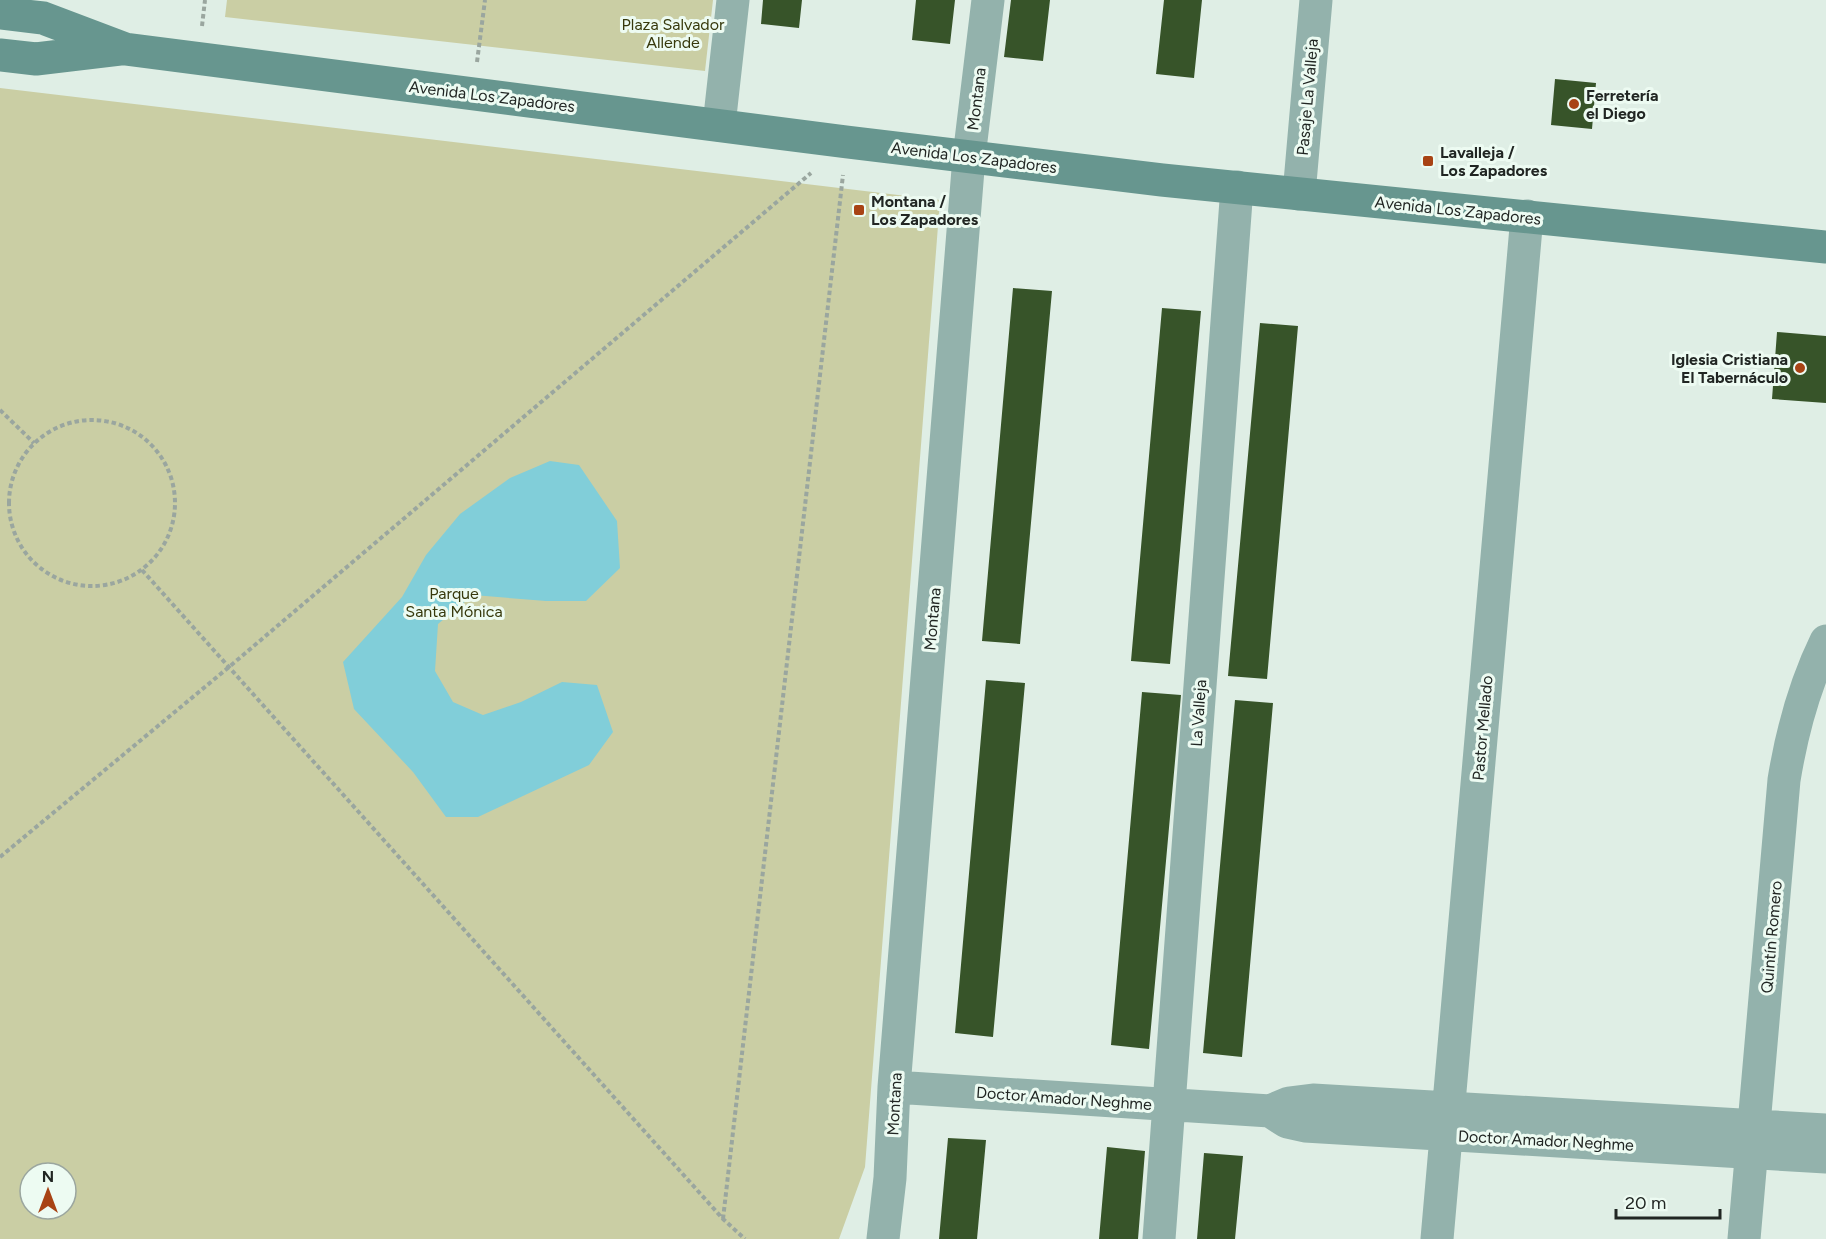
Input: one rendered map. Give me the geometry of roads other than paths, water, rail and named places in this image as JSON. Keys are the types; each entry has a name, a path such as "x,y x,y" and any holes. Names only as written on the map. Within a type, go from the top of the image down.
{"main road":[{"name":"Avenida Los Zapadores","path":"0,13 43,18 125,49 847,142 1299,194 1826,247"},
{"name":"Avenida Los Zapadores","path":"0,55 36,59 125,49"}],"street":[{"path":"719,125 733,0"},
{"name":"Montana","path":"883,1239 890,1178 894,1087 969,157 988,0"},
{"name":"Pasaje La Valleja","path":"1299,194 1316,0"},
{"name":"La Valleja","path":"1159,1239 1237,187"},
{"name":"Pastor Mellado","path":"1437,1239 1527,216"},
{"name":"Quintín Romero","path":"1744,1239 1784,780 1791,737 1803,697 1826,641"},
{"name":"Doctor Amador Neghme","path":"894,1087 1270,1111 1287,1122 1305,1126 1447,1121 1753,1139 1826,1130"},
{"name":"Doctor Amador Neghme","path":"1753,1139 1826,1157"}],"water":[{"path":"550,461 579,465 617,521 620,568 586,601 546,601 473,595 438,624 435,671 453,702 483,715 521,702 562,682 597,685 613,732 589,765 478,817 446,817 413,772 354,709 343,662 402,597 426,555 460,514 510,478"}],"place":[{"name":"Ferretería el Diego","path":"1574,104"},
{"name":"Lavalleja / Los Zapadores","path":"1428,161"},
{"name":"Montana / Los Zapadores","path":"859,210"},
{"name":"Iglesia Cristiana El Tabernáculo","path":"1800,368"}],"park label":[{"name":"Plaza Salvador Allende","path":"673,33"},
{"name":"Parque Santa Mónica","path":"454,602"}]}
